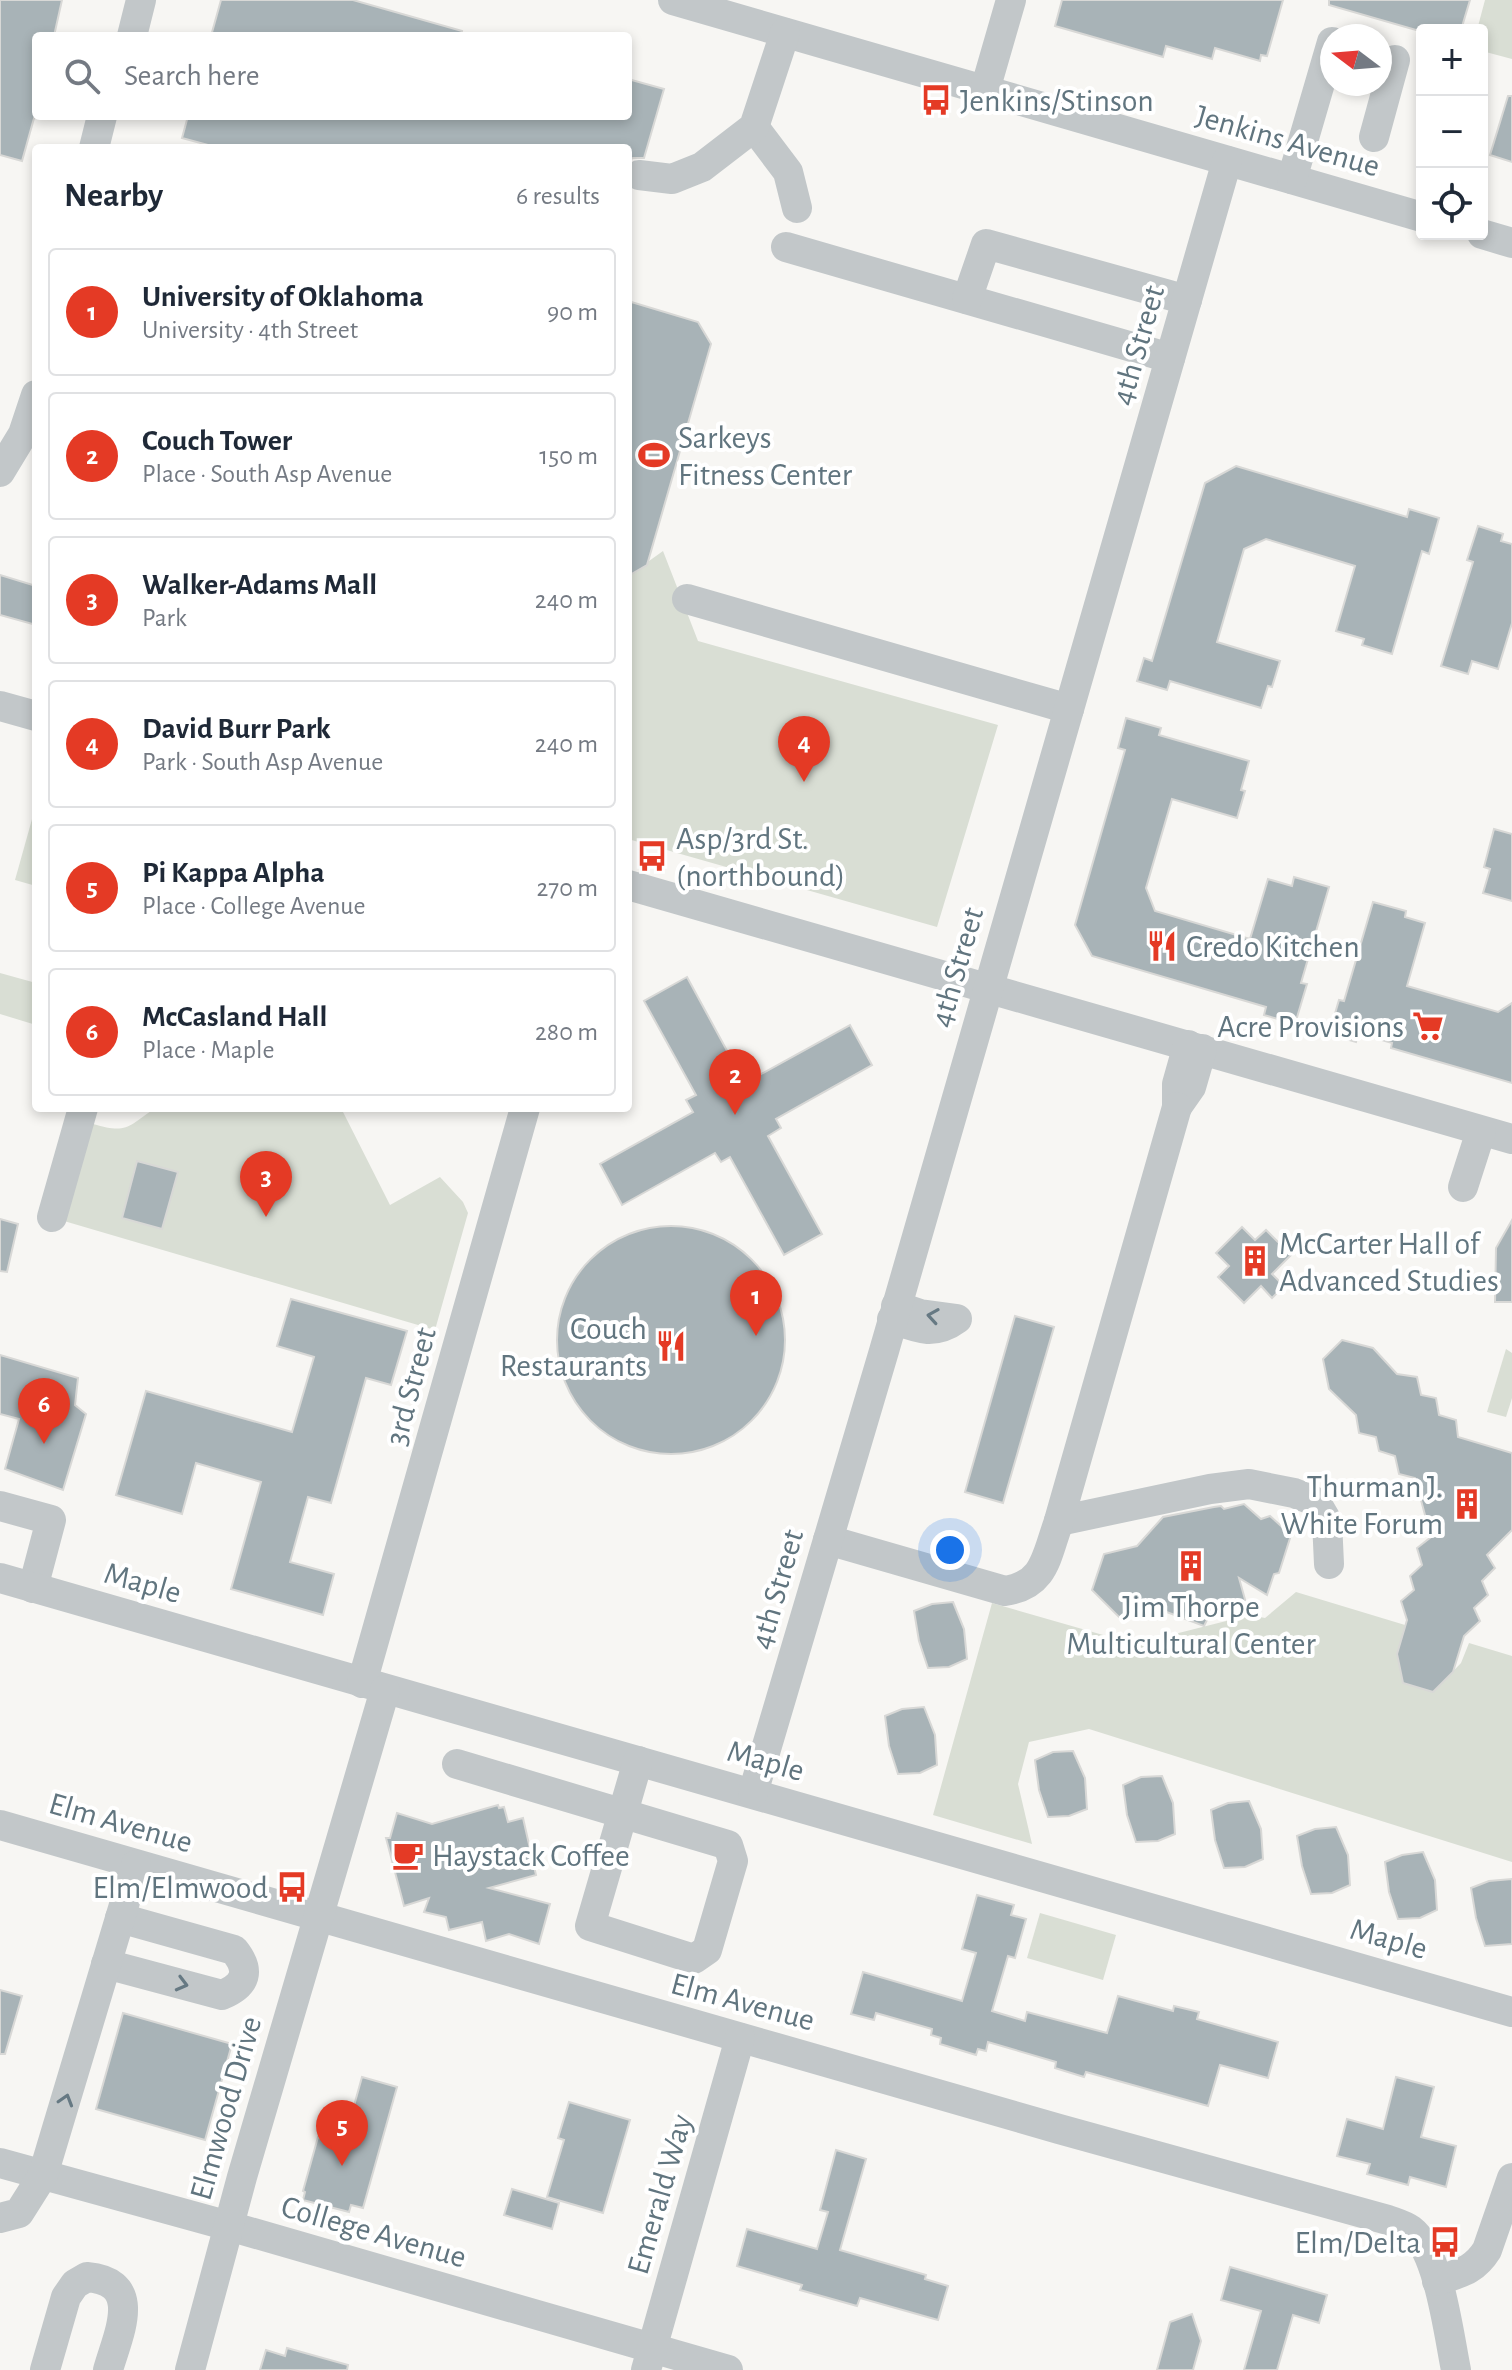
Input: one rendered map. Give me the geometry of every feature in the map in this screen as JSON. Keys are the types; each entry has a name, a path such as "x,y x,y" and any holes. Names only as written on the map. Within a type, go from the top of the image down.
{"street":[{"path":"139,32 141,0"},
{"name":"Jenkins Avenue","path":"673,0 1416,214"},
{"path":"985,90 1011,0"},
{"path":"639,175 672,179 702,167 754,127 785,33"},
{"path":"1374,137 1399,61"},
{"path":"1292,179 1320,83"},
{"path":"95,144 101,120"},
{"path":"754,127 788,172 797,208"},
{"name":"4th Street","path":"753,1793 1227,161"},
{"path":"1488,236 1512,243"},
{"path":"967,299 986,244 1187,300"},
{"path":"786,247 1170,358"},
{"path":"0,472 23,434 32,407"},
{"path":"687,599 1069,709"},
{"path":"0,706 32,709"},
{"path":"632,886 1512,1139"},
{"path":"828,1540 1005,1591 1023,1589 1036,1579 1059,1521 1177,1107 1177,1084 1195,1047"},
{"path":"52,1217 82,1112"},
{"name":"3rd Street","path":"333,1867 374,1686 524,1112"},
{"path":"1463,1187 1481,1131"},
{"path":"1059,1521 1210,1489 1249,1484 1312,1500 1327,1521 1329,1564"},
{"path":"0,1506 51,1520 33,1588"},
{"name":"Maple","path":"0,1578 1512,2012"},
{"path":"457,1764 623,1814 728,1845 733,1861 707,1950 694,1959 590,1926 623,1814 638,1761"},
{"name":"Elm Avenue","path":"0,1825 1388,2220 1409,2228 1417,2235 1433,2266 1456,2370"},
{"path":"0,2218 19,2213 43,2175 136,1865"},
{"name":"Elmwood Drive","path":"190,2370 333,1867"},
{"path":"106,1964 222,1995 236,1989 245,1973 244,1961 234,1950 120,1918"},
{"name":"Emerald Way","path":"649,2359 740,2038"},
{"name":"College Avenue","path":"0,2163 229,2226 649,2359 728,2370"},
{"path":"1437,2281 1472,2268 1481,2260 1512,2178"},
{"path":"45,2370 66,2297 75,2284 87,2277 110,2284 120,2291 125,2309 108,2370"}],"shaded area":[{"path":"1485,0 1512,0 1512,59 1488,53 1488,24 1479,24"},
{"path":"663,551 698,641 998,725 937,927 632,840 632,573"},
{"path":"32,819 32,885 15,880"},
{"path":"0,973 32,982 32,1024 0,1014"},
{"path":"150,1112 343,1112 390,1205 440,1177 463,1202 468,1213 435,1330 64,1221 93,1124 120,1128"},
{"path":"1506,1349 1512,1353 1512,1398 1506,1417 1487,1412"},
{"path":"1296,1592 1405,1625 1397,1653 1403,1683 1433,1692 1461,1663 1469,1643 1512,1656 1512,1862 1089,1729 1029,1742 1018,1784 1032,1844 933,1815 992,1603 1131,1643 1250,1615 1265,1618"},
{"path":"1040,1913 1116,1935 1103,1980 1027,1958"}],"building":[{"path":"0,0 62,0 55,32 32,32 33,120 22,161 0,155"},
{"path":"221,0 353,0 462,31 462,32 212,32"},
{"path":"1062,0 1283,0 1267,56 1261,55 1260,61 1215,48 1212,59 1166,46 1163,57 1055,26"},
{"path":"1329,0 1470,0 1463,24 1416,24 1416,30 1329,5"},
{"path":"632,80 664,89 644,158 632,159 632,144 204,144 182,138 187,120 632,120"},
{"path":"1508,96 1512,96 1512,162 1490,155"},
{"name":"Sarkeys Fitness Center","path":"632,302 698,322 711,344 647,565 632,574"},
{"path":"1236,466 1407,517 1409,509 1439,518 1429,554 1422,551 1392,654 1362,645 1364,639 1336,631 1355,566 1266,539 1244,549 1217,642 1280,661 1261,708 1170,681 1167,690 1137,681 1144,658 1152,661 1205,483"},
{"path":"1478,526 1503,534 1501,541 1512,544 1512,623 1498,669 1472,661 1468,674 1441,666 1473,562 1467,560"},
{"path":"0,575 32,585 32,624 0,615"},
{"path":"1126,718 1161,728 1159,735 1249,761 1237,818 1172,799 1146,888 1155,911 1250,939 1268,879 1292,886 1294,877 1329,887 1301,983 1307,984 1295,1024 1264,1015 1266,1007 1092,956 1075,925 1125,750 1118,748"},
{"path":"1494,829 1512,834 1512,901 1483,893 1490,869 1484,867"},
{"path":"1373,902 1406,911 1405,917 1425,923 1407,986 1498,1012 1512,1003 1512,1083 1391,1048 1392,1043 1358,1033 1356,1042 1329,1034 1339,1000 1344,1001"},
{"path":"687,977 738,1071 747,1066 754,1078 850,1025 872,1065 776,1119 781,1128 768,1136 822,1234 784,1255 730,1157 721,1162 715,1153 622,1205 600,1164 693,1112 686,1100 696,1095 644,1001"},
{"path":"137,1161 178,1172 162,1229 122,1218"},
{"path":"0,1219 18,1224 7,1272 0,1271"},
{"path":"1512,1220 1512,1302 1495,1302 1496,1248"},
{"name":"Couch Restaurants","path":"671,1226 715,1234 752,1259 777,1296 785,1340 777,1384 752,1421 715,1446 671,1454 627,1446 590,1421 565,1384 557,1340 565,1296 590,1259 627,1234"},
{"name":"McCarter Hall of Advanced Studies","path":"1242,1227 1255,1240 1266,1230 1291,1255 1272,1274 1284,1286 1272,1298 1261,1286 1244,1303 1218,1277 1229,1266 1216,1253"},
{"path":"291,1299 407,1331 391,1385 366,1378 331,1503 308,1497 290,1562 334,1574 323,1615 231,1589 261,1482 196,1463 182,1514 116,1495 146,1391 292,1432 314,1357 277,1346"},
{"path":"1015,1316 1054,1327 1003,1503 965,1492"},
{"name":"Thurman J. White Forum","path":"1342,1340 1373,1348 1397,1374 1417,1377 1421,1395 1436,1398 1439,1415 1456,1420 1458,1437 1512,1453 1512,1530 1487,1555 1495,1568 1482,1581 1488,1595 1474,1608 1480,1621 1464,1636 1453,1672 1433,1692 1403,1683 1397,1654 1407,1620 1401,1601 1414,1590 1410,1576 1422,1565 1417,1548 1431,1537 1415,1478 1399,1474 1395,1456 1379,1451 1376,1437 1359,1433 1356,1415 1329,1389 1323,1359"},
{"path":"0,1355 78,1378 75,1405 86,1414 63,1490 5,1469 19,1419 0,1414"},
{"name":"Jim Thorpe Multicultural Center","path":"1244,1504 1261,1519 1270,1516 1291,1535 1279,1573 1274,1574 1267,1595 1239,1578 1246,1603 1211,1612 1204,1626 1156,1608 1120,1618 1092,1590 1104,1554 1137,1546 1163,1517"},
{"path":"953,1602 964,1629 967,1659 949,1667 928,1668 914,1611 932,1604"},
{"path":"924,1707 935,1735 937,1765 920,1773 898,1774 889,1746 885,1716 902,1709"},
{"path":"1073,1751 1085,1778 1087,1809 1069,1816 1048,1817 1039,1790 1035,1760 1053,1752"},
{"path":"1162,1776 1173,1803 1175,1834 1158,1841 1136,1842 1127,1815 1123,1785 1141,1777"},
{"path":"1249,1801 1261,1829 1263,1859 1245,1867 1224,1868 1215,1840 1211,1810 1228,1803"},
{"path":"498,1805 499,1808 504,1807 508,1822 523,1818 536,1875 489,1888 550,1904 539,1944 509,1934 486,1941 482,1922 449,1930 446,1917 424,1912 429,1898 404,1906 386,1838 390,1838 397,1813 432,1824"},
{"path":"1336,1827 1348,1855 1350,1885 1332,1893 1311,1894 1297,1836 1315,1829"},
{"path":"1423,1852 1435,1880 1437,1910 1420,1918 1398,1919 1389,1892 1385,1862 1402,1855"},
{"path":"1512,1879 1512,1944 1485,1946 1471,1888 1489,1881"},
{"path":"977,1895 1014,1905 1011,1915 1026,1919 1015,1958 1008,1956 992,2011 1025,2021 1027,2012 1107,2033 1118,1996 1173,2011 1174,2006 1199,2012 1197,2019 1278,2042 1268,2078 1220,2065 1208,2106 1086,2072 1084,2077 1055,2068 1056,2062 988,2042 986,2051 978,2049 976,2055 940,2044 941,2038 931,2035 932,2029 876,2013 874,2020 851,2014 863,1972 962,2001 976,1953 962,1949"},
{"path":"0,1990 22,1996 5,2054 0,2054"},
{"path":"123,2013 232,2044 205,2140 96,2109"},
{"path":"362,2077 397,2087 363,2208 351,2205 349,2212 303,2200 318,2137 335,2142 337,2135 345,2138"},
{"path":"1396,2077 1434,2087 1421,2137 1456,2146 1446,2187 1410,2177 1408,2185 1367,2174 1370,2164 1337,2156 1347,2119 1383,2129"},
{"path":"569,2102 630,2120 603,2213 547,2197 564,2140 558,2138"},
{"path":"836,2150 866,2159 840,2250 926,2275 925,2279 948,2286 938,2320 860,2298 857,2306 800,2290 802,2285 737,2266 747,2229 817,2249 828,2212 820,2210"},
{"path":"512,2189 559,2203 552,2229 504,2215"},
{"path":"1230,2267 1327,2295 1319,2323 1293,2315 1277,2370 1244,2370 1261,2311 1221,2300"},
{"path":"1192,2314 1201,2341 1193,2370 1157,2370 1170,2322"},
{"path":"287,2348 348,2365 347,2370 260,2370 266,2350 285,2356"}],"place":[{"name":"Jenkins/Stinson","path":"936,100"},
{"name":"Sarkeys Fitness Center","path":"654,455"},
{"name":"David Burr Park","path":"804,782"},
{"name":"Asp/3rd St. (northbound)","path":"652,856"},
{"name":"Credo Kitchen","path":"1162,946"},
{"name":"Acre Provisions","path":"1428,1026"},
{"name":"Couch Tower","path":"735,1115"},
{"name":"Walker-Adams Mall","path":"266,1217"},
{"name":"McCarter Hall of Advanced Studies","path":"1255,1261"},
{"name":"University of Oklahoma","path":"756,1336"},
{"name":"Couch Restaurants","path":"671,1346"},
{"name":"McCasland Hall","path":"44,1444"},
{"name":"Thurman J. White Forum","path":"1467,1504"},
{"name":"Jim Thorpe Multicultural Center","path":"1191,1566"},
{"name":"Haystack Coffee","path":"408,1855"},
{"name":"Elm/Elmwood","path":"292,1887"},
{"name":"Pi Kappa Alpha","path":"342,2166"},
{"name":"Elm/Delta","path":"1445,2242"}]}
